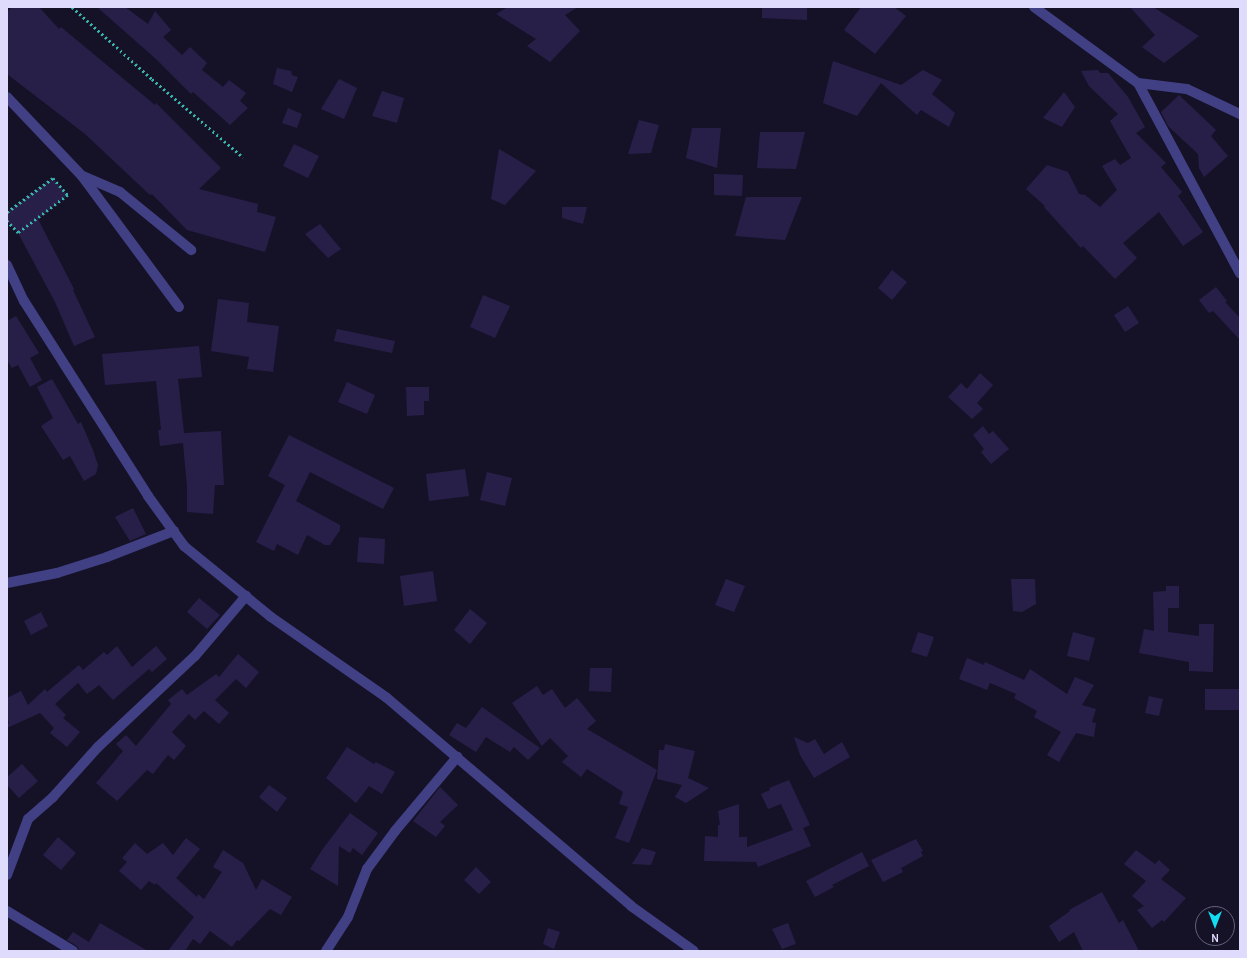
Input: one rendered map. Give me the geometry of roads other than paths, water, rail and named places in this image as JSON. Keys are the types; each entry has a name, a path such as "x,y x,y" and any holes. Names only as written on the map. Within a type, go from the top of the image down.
{"street":[{"path":"1034,7 1138,83 1240,274"},
{"path":"1138,83 1187,90 1240,114"},
{"path":"7,97 82,176 179,307"},
{"path":"82,176 120,192 191,250"},
{"path":"7,265 24,301 148,496 184,546 271,616 387,698 631,906 694,951"},
{"path":"7,583 57,573 100,560 174,531"},
{"path":"7,875 28,819 53,797 98,747 195,656 246,596"},
{"path":"326,951 348,917 366,869 395,831 457,757"},
{"path":"7,911 72,951"}]}
